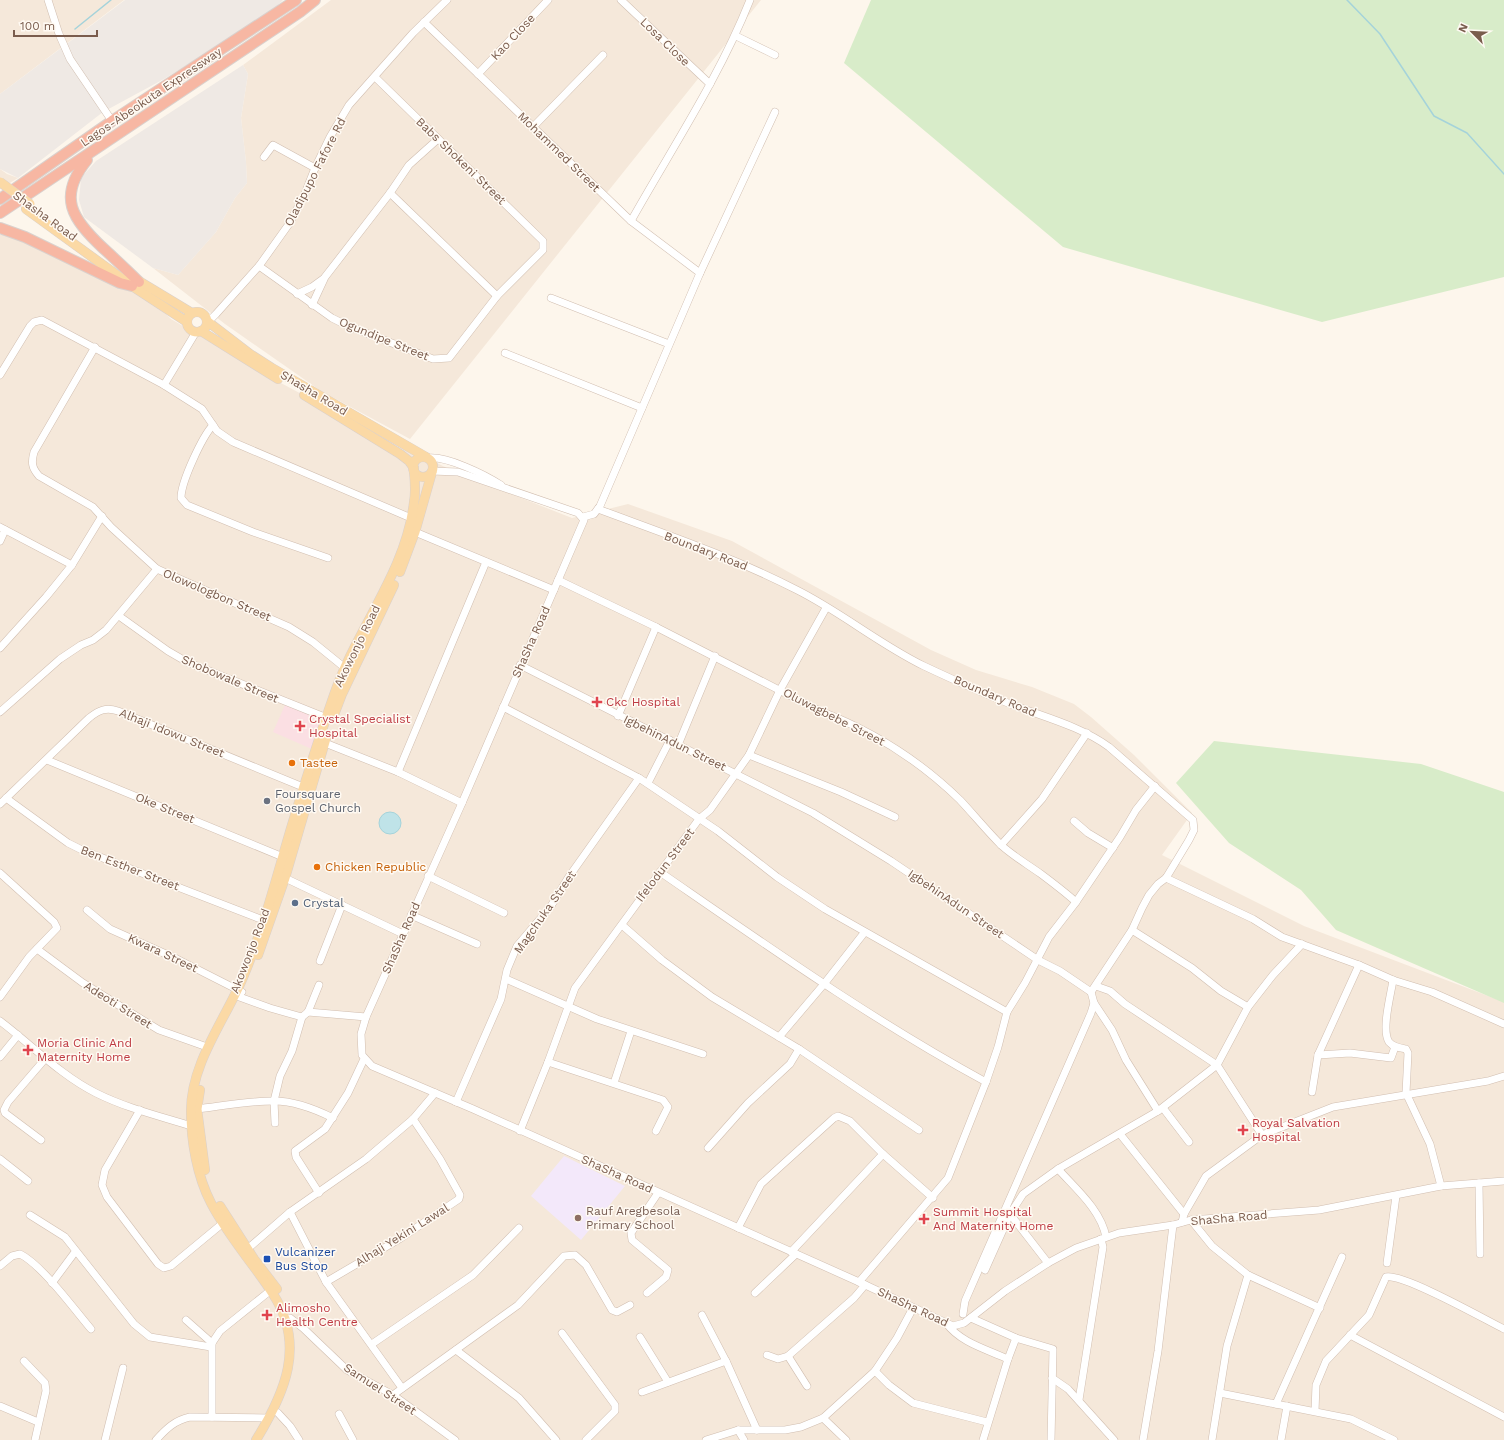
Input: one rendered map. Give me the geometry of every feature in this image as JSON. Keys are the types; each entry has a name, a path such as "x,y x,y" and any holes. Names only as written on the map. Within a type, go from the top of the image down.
{"highway":[{"name":"Lagos-Abeokuta Expressway","path":"0,199 112,121 296,0"},
{"name":"Lagos-Abeokuta Expressway","path":"0,213 92,153 300,12 315,0"},
{"path":"92,153 78,171 71,188 71,210 82,228 135,284"},
{"path":"0,228 25,237 120,283 135,284"}],"main road":[{"name":"Shasha Road","path":"0,182 28,207"},
{"name":"Shasha Road","path":"0,189 28,207 187,322"},
{"name":"Shasha Road","path":"135,284 192,313"},
{"path":"192,313 202,313 207,320 204,329 199,331 190,329 187,322 192,313"},
{"name":"Shasha Road","path":"207,320 250,354 298,384 427,458"},
{"name":"Shasha Road","path":"199,331 400,454 409,461 414,469"},
{"path":"427,458 433,466 432,471 423,477 414,469 414,463 418,459 427,458"},
{"name":"Akowonjo Road","path":"256,1440 282,1392 288,1370 288,1318 223,1212 208,1181 204,1163 197,1109 202,1080 213,1048 264,939 285,878 289,849 303,787 327,718 350,664 397,563 415,502 414,469"},
{"name":"Akowonjo Road","path":"261,1440 278,1413 292,1372 294,1336 276,1287 254,1259 222,1223 209,1201 196,1155 191,1126 192,1100 207,1047 238,994 255,947 283,857 289,849 342,694 350,664 391,590 415,532 432,471"}],"street":[{"path":"48,0 59,34 70,60 112,121"},
{"name":"Oladipupo Fafore Rd","path":"207,320 216,314 259,266 289,224 304,196 315,168 330,137 349,105 402,45 446,0"},
{"name":"Kao Close","path":"478,74 548,0"},
{"name":"Losa Close","path":"621,0 710,84"},
{"path":"631,221 736,36 750,0"},
{"name":"Mohammed Street","path":"424,22 631,221 700,273"},
{"path":"736,36 775,55"},
{"path":"533,127 603,55"},
{"name":"Babs Shokeni Street","path":"375,77 543,241 544,246"},
{"path":"432,471 458,472 495,486 506,488 578,513 583,517 594,514 598,509 700,273 775,112"},
{"path":"312,305 325,277 390,193 409,165 438,139"},
{"path":"264,157 273,145 315,168"},
{"path":"390,193 497,296"},
{"name":"Ogundipe Street","path":"259,266 312,305 348,326 433,359 441,360 449,358 454,354 497,296 543,250 544,246"},
{"path":"297,294 312,287 325,277"},
{"path":"551,298 669,344"},
{"path":"0,375 34,322 42,320 164,385 202,409 212,426 233,442 411,518"},
{"path":"164,385 199,331"},
{"name":"Olowologbon Street","path":"95,347 34,452 32,461 34,469 39,476 84,501 98,511 125,540 157,569 289,627 350,664"},
{"path":"505,353 642,408"},
{"path":"212,426 203,438 182,489 181,498 183,502 253,532 328,558"},
{"path":"427,458 446,460 480,473 506,488"},
{"name":"Boundary Road","path":"598,509 700,546 744,565 798,590 895,651 924,666 1019,707 1087,733 1109,747 1193,820 1195,825 1189,840 1166,878 1149,895 1132,930 1091,992"},
{"path":"0,648 46,597 72,565 102,516"},
{"name":"ShaSha Road","path":"583,517 584,520 578,535 520,665 462,803 366,1017 360,1042 362,1055 364,1059 372,1066 435,1092 862,1283 953,1326 958,1326 971,1318 1005,1291 1048,1263 1076,1248 1119,1233 1174,1225 1191,1220 1318,1210 1441,1186 1504,1181"},
{"path":"0,541 3,528 72,565"},
{"path":"415,532 554,590"},
{"path":"398,772 486,562"},
{"path":"0,712 60,659 100,636 119,616 157,569"},
{"name":"Oluwagbebe Street","path":"558,580 715,656 820,711 845,720 896,749 930,773 1001,845 1076,902"},
{"name":"Ifelodun Street","path":"520,1131 579,981 622,925 699,819 710,810 737,773 748,755 780,690 826,608"},
{"name":"Shobowale Street","path":"119,616 168,651 187,662 327,718"},
{"path":"618,716 656,627"},
{"path":"678,744 715,656"},
{"name":"IgbehinAdun Street","path":"520,665 618,716 737,773 813,813 891,861 1038,960 1060,971 1091,992"},
{"path":"503,707 648,783 819,905 864,933 1007,1012"},
{"name":"Alhaji Idowu Street","path":"0,804 89,718 102,709 107,708 118,711 303,787"},
{"path":"1001,845 1042,799 1087,733"},
{"path":"648,783 670,740"},
{"path":"325,743 398,772 462,803"},
{"path":"748,755 841,792 896,817"},
{"name":"Oke Street","path":"47,760 283,857"},
{"name":"Magchuka Street","path":"456,1102 501,999 517,946 551,906 568,878 639,778"},
{"path":"767,1355 778,1359 788,1356 854,1298 862,1283 948,1178 986,1082 998,1047 1007,1012 1038,960 1049,937 1076,902 1113,848 1136,810 1155,786"},
{"name":"Ben Esther Street","path":"6,798 68,843 82,850 263,920"},
{"path":"1074,821 1088,833 1113,848"},
{"path":"660,872 824,984 919,1044 986,1082"},
{"path":"0,873 57,924 57,928 54,932 37,949 0,997"},
{"path":"428,876 504,913"},
{"path":"285,878 403,934"},
{"path":"1166,878 1253,919 1282,937 1359,965 1393,980 1432,992 1504,1024"},
{"path":"320,961 342,905"},
{"name":"Kwara Street","path":"86,910 110,929 177,958 238,994 305,1014 366,1017"},
{"path":"411,915 476,944"},
{"path":"622,925 662,960 712,997 799,1049 919,1130"},
{"path":"1132,930 1192,968 1222,992 1248,1007"},
{"path":"780,1037 864,933"},
{"path":"964,1314 965,1301 982,1271 1010,1214 1023,1194 1058,1169 1160,1110 1217,1065 1248,1007 1273,975 1302,944"},
{"name":"Adeoti Street","path":"37,949 83,983 159,1030 207,1047"},
{"path":"1312,1092 1318,1055 1359,965"},
{"path":"506,979 568,1007 631,1031 703,1054"},
{"path":"1393,980 1386,1030 1389,1041 1395,1047 1406,1049 1408,1053 1406,1093 1430,1144 1441,1186"},
{"path":"275,1123 274,1101 280,1076 292,1052 305,1014 320,984"},
{"path":"1096,986 1110,991 1125,1004 1217,1065 1262,1135"},
{"path":"1091,992 1094,1003 1112,1030 1126,1060 1160,1110 1189,1142"},
{"path":"958,1326 1009,1205 1021,1172 1094,1003"},
{"path":"0,1021 45,1059 95,1092 140,1110 191,1126"},
{"path":"614,1083 631,1031"},
{"path":"0,1057 18,1035"},
{"path":"1318,1055 1350,1053 1391,1058 1395,1047"},
{"path":"708,1148 748,1103 790,1064 799,1049"},
{"path":"41,1140 5,1113 4,1110 8,1102 45,1059"},
{"path":"319,1193 296,1157 295,1151 325,1129 348,1093 364,1059"},
{"path":"548,1062 655,1096 667,1103 668,1107 656,1131"},
{"path":"1182,1222 1184,1214 1206,1176 1262,1135 1333,1107 1406,1093 1488,1081 1504,1076"},
{"path":"246,1250 290,1212 366,1159 413,1119 435,1092"},
{"path":"197,1109 274,1101 294,1104 333,1118"},
{"path":"140,1110 105,1170 102,1185 107,1197 155,1260 164,1268 171,1266 222,1223"},
{"path":"738,1228 761,1184 834,1118 843,1117 850,1121 883,1154 933,1198"},
{"name":"Alhaji Yekini Lawal","path":"326,1282 401,1238 460,1199 460,1195 440,1158 413,1119"},
{"path":"1120,1134 1184,1214"},
{"path":"755,1293 794,1253 883,1154"},
{"path":"2,1163 28,1181"},
{"path":"1058,1169 1088,1202 1100,1220 1103,1238 1079,1400"},
{"path":"1479,1183 1480,1254"},
{"path":"647,1293 666,1277 668,1270 632,1240 631,1234 658,1193"},
{"path":"1387,1263 1396,1196"},
{"path":"1009,1205 1010,1214 1048,1263"},
{"path":"290,1212 326,1282 372,1344 402,1388"},
{"path":"30,1215 65,1237 75,1252 144,1334 150,1337 212,1345"},
{"path":"1191,1220 1212,1246 1248,1275 1320,1308"},
{"path":"1143,1440 1158,1351 1174,1225"},
{"path":"372,1344 473,1274 519,1228"},
{"path":"52,1283 75,1252"},
{"path":"0,1266 12,1256 20,1254 26,1257 52,1283 91,1329"},
{"path":"393,1396 518,1305 555,1265 569,1254 575,1255 586,1265 612,1310 617,1312 630,1305"},
{"path":"1276,1404 1342,1257"},
{"path":"1212,1440 1227,1346 1248,1275"},
{"path":"1315,1411 1316,1385 1326,1362 1369,1315 1384,1280 1390,1276 1432,1293 1504,1329"},
{"path":"212,1417 212,1345 220,1331 271,1290"},
{"path":"706,1440 738,1430 785,1430 801,1427 823,1418 875,1371 897,1338 913,1308"},
{"path":"702,1315 726,1361 757,1430"},
{"name":"Samuel Street","path":"288,1318 347,1370 393,1396 455,1440"},
{"path":"971,1318 1016,1338 1053,1349 1051,1440"},
{"path":"186,1320 212,1345"},
{"path":"945,1321 953,1333 961,1338 1008,1359"},
{"path":"562,1333 615,1405 615,1411 586,1440"},
{"path":"1350,1335 1504,1417"},
{"path":"640,1337 668,1382"},
{"path":"983,1440 987,1422 1016,1338"},
{"path":"456,1350 519,1398 556,1440"},
{"path":"788,1356 807,1386"},
{"path":"24,1361 45,1383 46,1391 35,1440"},
{"path":"642,1392 726,1361"},
{"path":"105,1440 123,1368"},
{"path":"875,1371 889,1385 913,1403 954,1412 987,1422"},
{"path":"1052,1378 1068,1389 1114,1440"},
{"path":"1220,1393 1351,1419 1394,1440"},
{"path":"0,1406 38,1422"},
{"path":"1280,1440 1287,1406"},
{"path":"278,1413 290,1426 299,1440"},
{"path":"339,1414 353,1440"},
{"path":"156,1440 170,1425 179,1419 190,1417 269,1418"},
{"path":"823,1418 846,1440"},
{"path":"738,1430 744,1440"}],"shaded area":[{"path":"0,0 124,0 0,94"},
{"path":"125,0 283,0 274,9 221,44 164,79 103,112 18,178 0,169 0,94"},
{"path":"331,0 761,0 410,439 321,391 225,324 153,268 178,275 216,232 235,198 247,183 241,118 248,74 243,65"},
{"path":"243,65 248,74 241,118 247,183 235,198 216,232 178,275 153,268 84,217 79,200 81,178 96,161"},
{"path":"0,169 7,174 18,178 0,189"},
{"path":"0,235 13,235 149,297 171,319 266,375 350,420 453,471 572,518 628,504 732,541 931,650 976,670 1032,687 1074,704 1134,755 1192,813 1162,855 1304,926 1504,1002 1504,1440 0,1440"},
{"name":"Crystal Specialist Hospital","path":"285,705 325,720 314,750 273,732"},
{"name":"Rauf Aregbesola Primary School","path":"564,1156 625,1186 581,1240 531,1196"}],"green space":[{"path":"871,0 1504,0 1504,277 1322,322 1063,247 844,63"},
{"path":"1214,741 1421,764 1504,792 1504,1003 1336,930 1301,890 1229,843 1176,783"}],"water":[{"path":"390,812 398,815 401,823 398,831 390,834 382,831 379,823 382,815"}],"waterway":[{"path":"75,29 111,0"},
{"path":"1347,0 1380,34 1434,116 1467,133 1504,174"}],"place":[{"name":"Ckc Hospital","path":"597,702"},
{"name":"Crystal Specialist Hospital","path":"300,726"},
{"name":"Tastee","path":"292,763"},
{"name":"Foursquare Gospel Church","path":"267,801"},
{"name":"Chicken Republic","path":"317,867"},
{"name":"Crystal","path":"295,903"},
{"name":"Moria Clinic And Maternity Home","path":"28,1050"},
{"name":"Royal Salvation Hospital","path":"1243,1130"},
{"name":"Rauf Aregbesola Primary School","path":"578,1218"},
{"name":"Summit Hospital And Maternity Home","path":"924,1219"},
{"name":"Vulcanizer Bus Stop","path":"267,1259"},
{"name":"Alimosho Health Centre","path":"267,1315"}]}
